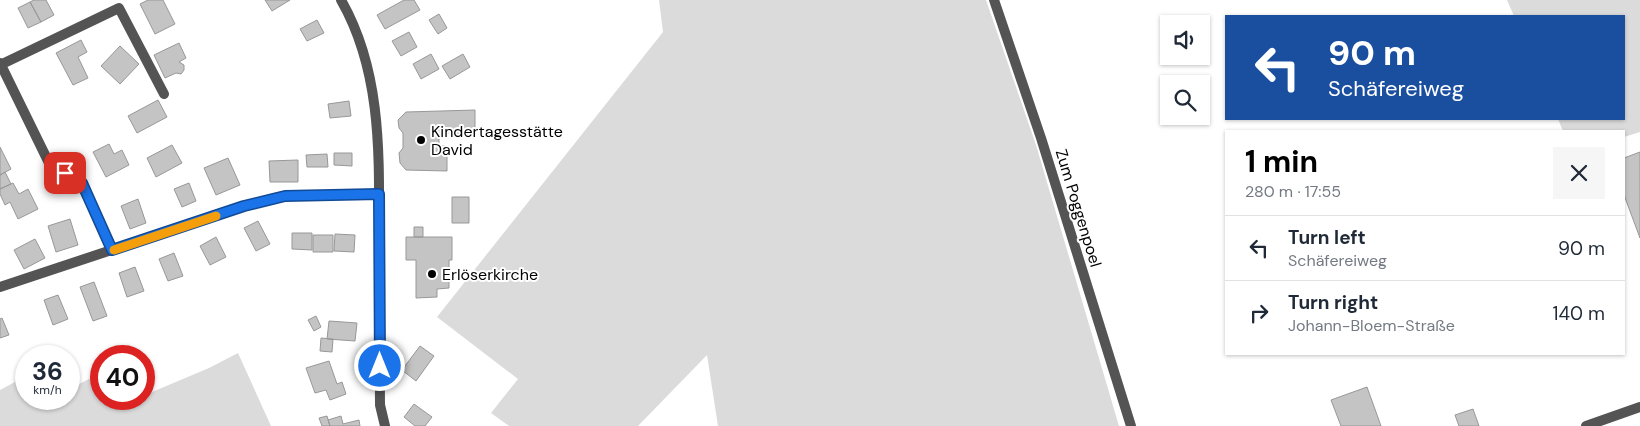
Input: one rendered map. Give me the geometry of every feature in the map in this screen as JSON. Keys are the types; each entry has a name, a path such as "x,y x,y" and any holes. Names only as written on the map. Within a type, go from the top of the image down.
{"street":[{"path":"341,0 354,22 376,104 379,194 380,404 385,426"},
{"name":"Zum Poggenpoel","path":"994,0 1041,138 1131,426"},
{"path":"112,250 82,183 49,163 1,63 118,4 164,94"},
{"path":"0,287 244,206 285,196 379,194"},
{"path":"1586,426 1640,407"}],"shaded area":[{"path":"659,0 986,0 1036,145 1119,426 718,426 707,355 638,426 509,426 491,413 518,379 437,317 663,32"},
{"path":"1507,0 1640,0 1640,132 1625,137 1625,130 1563,130 1558,120 1625,120 1625,15 1514,15"},
{"path":"238,353 271,426 0,426 0,390 15,382 15,410 80,410 80,384 90,378 90,410 155,410 155,391 209,368"}],"building":[{"path":"46,0 54,15 41,22 30,2"},
{"path":"148,0 163,0 175,24 155,34 140,4"},
{"path":"265,0 290,0 272,11"},
{"path":"404,0 414,0 420,10 385,29 377,15"},
{"path":"30,2 41,22 28,28 18,8"},
{"path":"439,14 447,28 438,34 429,20"},
{"path":"317,20 324,33 307,41 300,29"},
{"path":"409,32 417,47 401,56 392,41"},
{"path":"81,40 87,52 78,57 88,78 73,85 56,53"},
{"path":"179,43 186,58 179,62 184,65 184,70 181,74 176,73 165,78 154,55"},
{"path":"120,46 139,64 120,84 101,66"},
{"path":"431,54 439,69 421,79 413,64"},
{"path":"463,54 470,67 450,79 442,66"},
{"path":"158,100 167,117 137,133 128,116"},
{"path":"349,101 351,116 330,118 328,104"},
{"name":"Kindertagesstätte David","path":"475,110 475,133 439,134 439,146 447,146 447,171 406,170 400,163 399,153 403,148 403,133 399,128 398,120 406,112"},
{"path":"109,144 114,154 122,150 129,165 106,177 93,152"},
{"path":"172,145 182,163 156,177 147,158"},
{"path":"0,147 11,169 0,175"},
{"path":"1640,152 1640,238 1625,198 1625,158"},
{"path":"334,153 352,153 352,166 334,165"},
{"path":"327,154 328,167 307,167 306,155"},
{"path":"228,158 240,185 216,195 204,168"},
{"path":"298,160 298,182 270,182 269,161"},
{"path":"5,172 11,184 0,189 0,175"},
{"path":"13,183 19,194 28,189 38,209 18,219 10,202 5,205 0,194 0,189"},
{"path":"189,183 196,201 182,207 174,189"},
{"path":"452,197 469,197 469,223 452,223"},
{"path":"138,199 146,223 130,229 121,206"},
{"path":"70,219 78,245 56,252 48,226"},
{"path":"258,221 270,244 256,251 244,228"},
{"path":"414,227 423,227 423,237 414,237"},
{"path":"292,233 312,233 312,250 292,249"},
{"path":"335,234 355,235 354,252 334,251"},
{"path":"313,235 333,235 333,252 313,252"},
{"path":"216,237 226,257 210,265 200,246"},
{"name":"Erlöserkirche","path":"406,237 452,237 452,260 449,260 449,288 437,289 437,297 416,298 416,260 406,260"},
{"path":"35,239 45,258 24,269 14,250"},
{"path":"174,253 183,276 168,281 159,259"},
{"path":"135,267 144,291 127,297 119,273"},
{"path":"94,282 107,316 93,321 80,287"},
{"path":"58,295 68,319 53,325 44,300"},
{"path":"316,316 321,327 314,331 308,320"},
{"path":"2,318 9,335 0,338 0,319"},
{"path":"329,321 357,323 355,341 327,339"},
{"path":"321,338 333,339 332,352 320,351"},
{"path":"420,346 434,356 416,381 402,370"},
{"path":"329,361 337,384 342,382 346,394 330,400 326,390 315,393 306,368"},
{"path":"1367,387 1381,426 1341,426 1331,400"},
{"path":"414,404 432,417 425,426 415,426 404,417"},
{"path":"1473,409 1479,426 1459,426 1455,415"},
{"path":"327,416 330,426 322,426 319,418"},
{"path":"341,416 343,424 359,420 360,426 330,426 328,420"}],"slow traffic":[{"path":"114,250 216,216"}],"place":[{"name":"Kindertagesstätte David","path":"421,140"},
{"name":"Erlöserkirche","path":"432,274"}],"route":[{"path":"65,173 82,183 112,250 244,206 285,196 379,194 380,366"}]}
